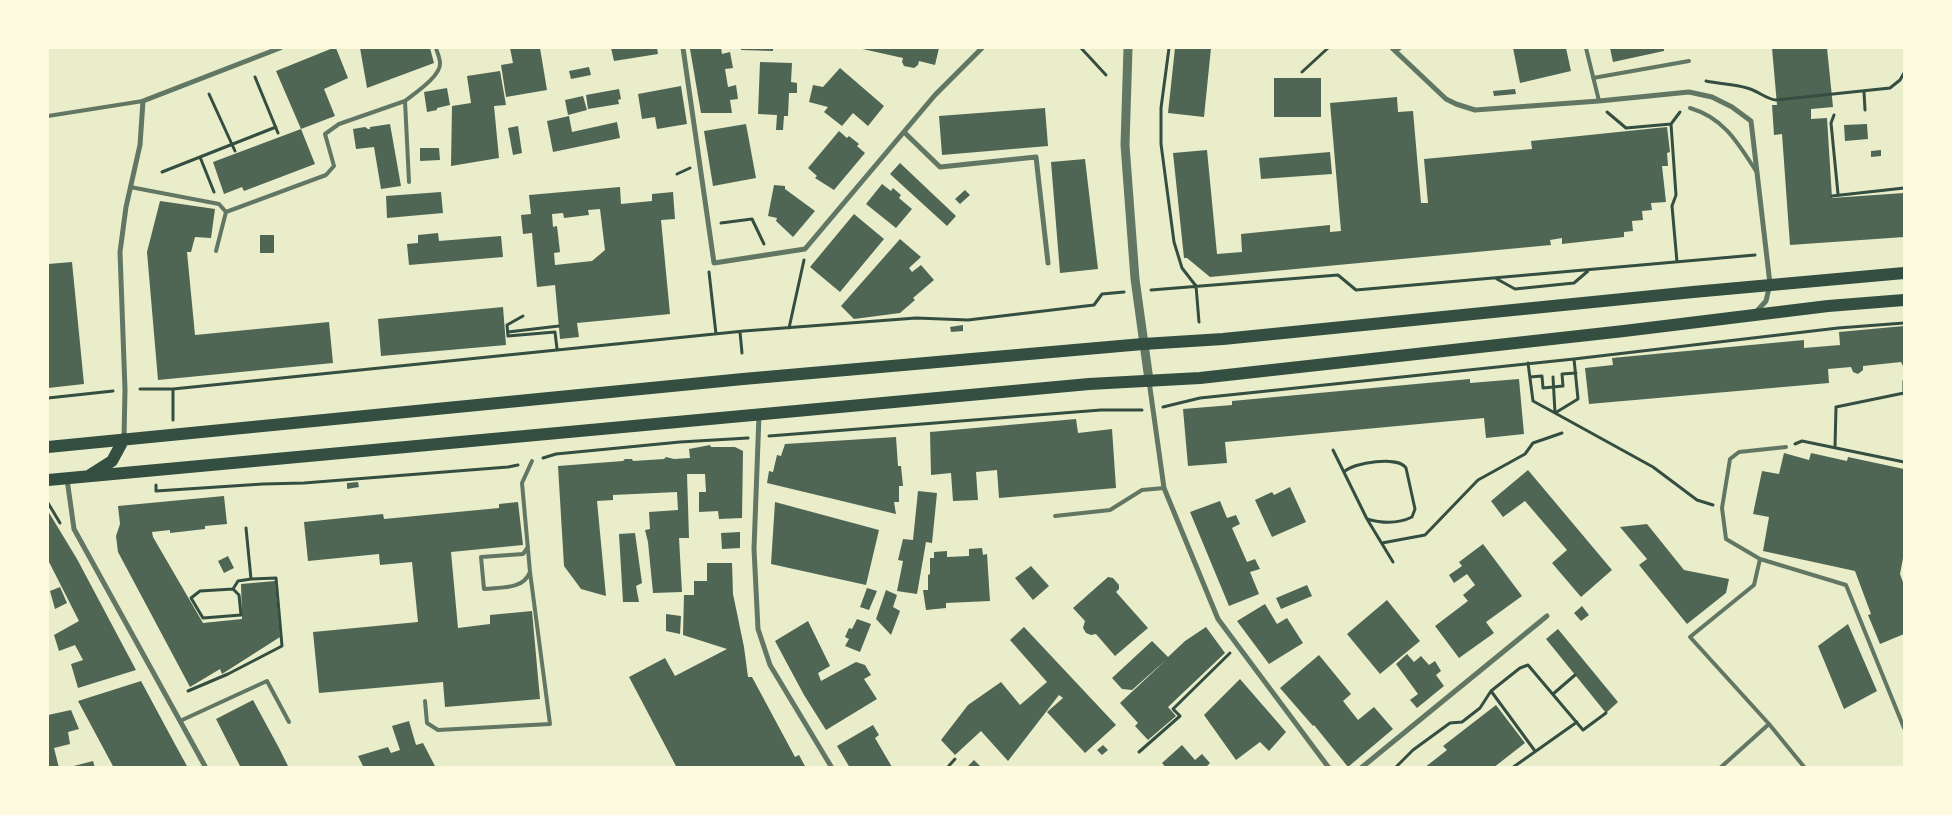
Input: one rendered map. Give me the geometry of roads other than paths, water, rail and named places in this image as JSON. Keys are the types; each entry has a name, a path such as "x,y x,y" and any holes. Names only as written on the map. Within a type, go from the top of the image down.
{"main road":[{"path":"48,447 743,379 1143,344 1223,339 1770,284 1904,274"},
{"path":"48,480 1089,384 1210,376 1624,331 1754,314 1904,300"},
{"path":"88,477 112,461 124,439"}],"street":[{"path":"124,439 125,390 120,252 130,187 140,145 143,101 280,48"},
{"path":"683,48 714,263 805,249 935,95 982,48"},
{"path":"1128,48 1125,145 1136,291 1164,488 1218,619 1329,768"},
{"path":"1396,49 1446,99 1475,110 1689,92 1712,97 1751,121 1770,284 1766,301 1754,314"},
{"path":"904,132 940,166 1036,157 1048,263"},
{"path":"759,414 754,549 758,629 770,665 832,768"},
{"path":"67,479 74,529 206,768"},
{"path":"1361,768 1547,616"}],"lane":[{"path":"226,212 326,175 334,166 325,134 339,124 405,101 435,76 439,70 440,63 436,48"},
{"path":"1586,48 1596,101"},
{"path":"1593,78 1688,61"},
{"path":"48,116 143,101"},
{"path":"405,101 409,182"},
{"path":"1690,108 1710,116 1722,124 1733,135 1756,171"},
{"path":"130,187 219,204 226,212"},
{"path":"216,251 226,212"},
{"path":"1786,447 1739,452 1730,459 1722,508 1726,539 1760,559 1846,585 1904,728"},
{"path":"425,701 427,723 438,730 550,724 530,572 522,483 532,461"},
{"path":"1055,516 1110,510 1142,490 1164,488"},
{"path":"528,547 522,554 480,558 484,589 521,584 528,579 530,572"},
{"path":"1760,559 1754,585 1690,637 1805,768"},
{"path":"180,721 267,681 289,722"},
{"path":"1720,768 1768,724"}]}
